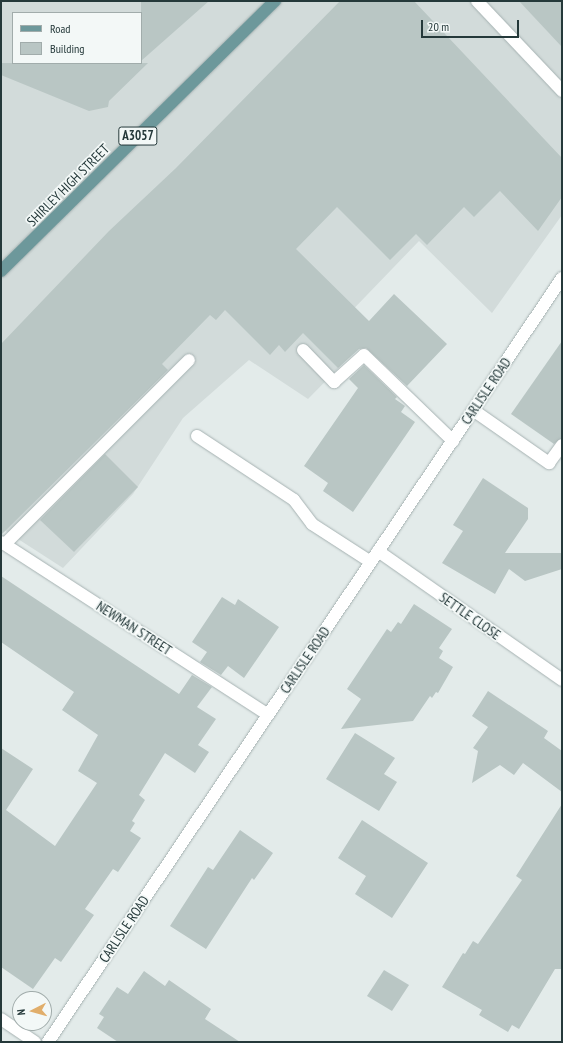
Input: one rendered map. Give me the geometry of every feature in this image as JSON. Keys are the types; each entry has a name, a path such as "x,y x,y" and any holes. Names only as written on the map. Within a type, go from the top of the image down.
{"main road":[{"name":"SHIRLEY HIGH STREET","path":"1,271 274,1"}],"street":[{"path":"477,1 562,91"},
{"name":"CARLISLE ROAD","path":"48,1042 562,278"},
{"path":"303,350 334,382 364,355 452,441"},
{"path":"3,543 189,360"},
{"path":"473,410 549,463 562,445"},
{"path":"197,436 294,500 312,524 371,562"},
{"name":"NEWMAN STREET","path":"3,543 268,715"},
{"name":"SETTLE CLOSE","path":"378,551 562,680"},
{"path":"1,1019 35,1042"}],"shaded area":[{"path":"1,1 562,1 562,215 492,313 419,241 340,323 362,344 308,399 249,360 183,418 133,494 63,568 1,528"}],"building":[{"path":"141,1 209,1 142,60"},
{"path":"340,1 414,1 562,158 562,197 538,231 500,191 474,217 464,207 427,245 416,234 390,260 337,207 296,249 369,321 394,294 447,344 407,386 366,348 359,349 338,368 303,333 285,352 279,345 270,355 225,310 216,320 210,315 162,364 168,370 1,535 1,344 109,231 176,168"},
{"path":"519,1 562,1 562,47"},
{"path":"1,63 148,63 109,101 108,107 89,111 1,75"},
{"path":"562,341 562,438 554,444 511,414"},
{"path":"364,365 397,397 395,399 405,406 401,412 415,422 353,512 323,491 328,483 304,466 358,388 349,379"},
{"path":"105,454 138,487 74,552 40,520"},
{"path":"483,478 528,508 528,519 505,553 562,553 562,569 525,581 509,569 495,594 442,563 463,531 453,525"},
{"path":"1,576 179,694 192,675 212,687 197,707 216,719 198,745 209,752 195,773 165,753 139,795 145,800 132,821 135,823 130,831 141,838 118,872 113,869 85,909 94,915 61,962 55,958 33,989 1,967 1,748 33,769 6,810 55,846 97,783 78,771 98,735 62,710 74,692 1,642"},
{"path":"222,597 235,605 238,599 279,627 244,678 228,666 221,675 200,662 207,652 192,642"},
{"path":"414,604 452,629 439,648 443,651 439,658 453,667 438,693 436,692 432,698 430,696 413,721 341,729 361,699 347,689 387,629 391,632 398,622 401,624"},
{"path":"488,691 548,731 544,738 562,751 562,792 523,763 514,775 500,765 472,783 478,751 473,748 488,727 472,716"},
{"path":"355,733 395,758 384,774 397,782 379,811 326,779"},
{"path":"562,804 562,969 555,969 519,1029 512,1025 508,1032 479,1015 482,1010 442,987 463,953 465,954 473,941 478,944 522,880 516,876"},
{"path":"362,820 428,863 392,918 355,894 366,876 338,858"},
{"path":"240,830 273,853 254,880 252,878 206,949 170,926 208,867 213,870"},
{"path":"384,970 409,985 392,1011 367,996"},
{"path":"144,971 165,986 169,980 211,1009 205,1019 240,1042 118,1042 97,1028 104,1017 99,1014 117,987 128,994"}]}
